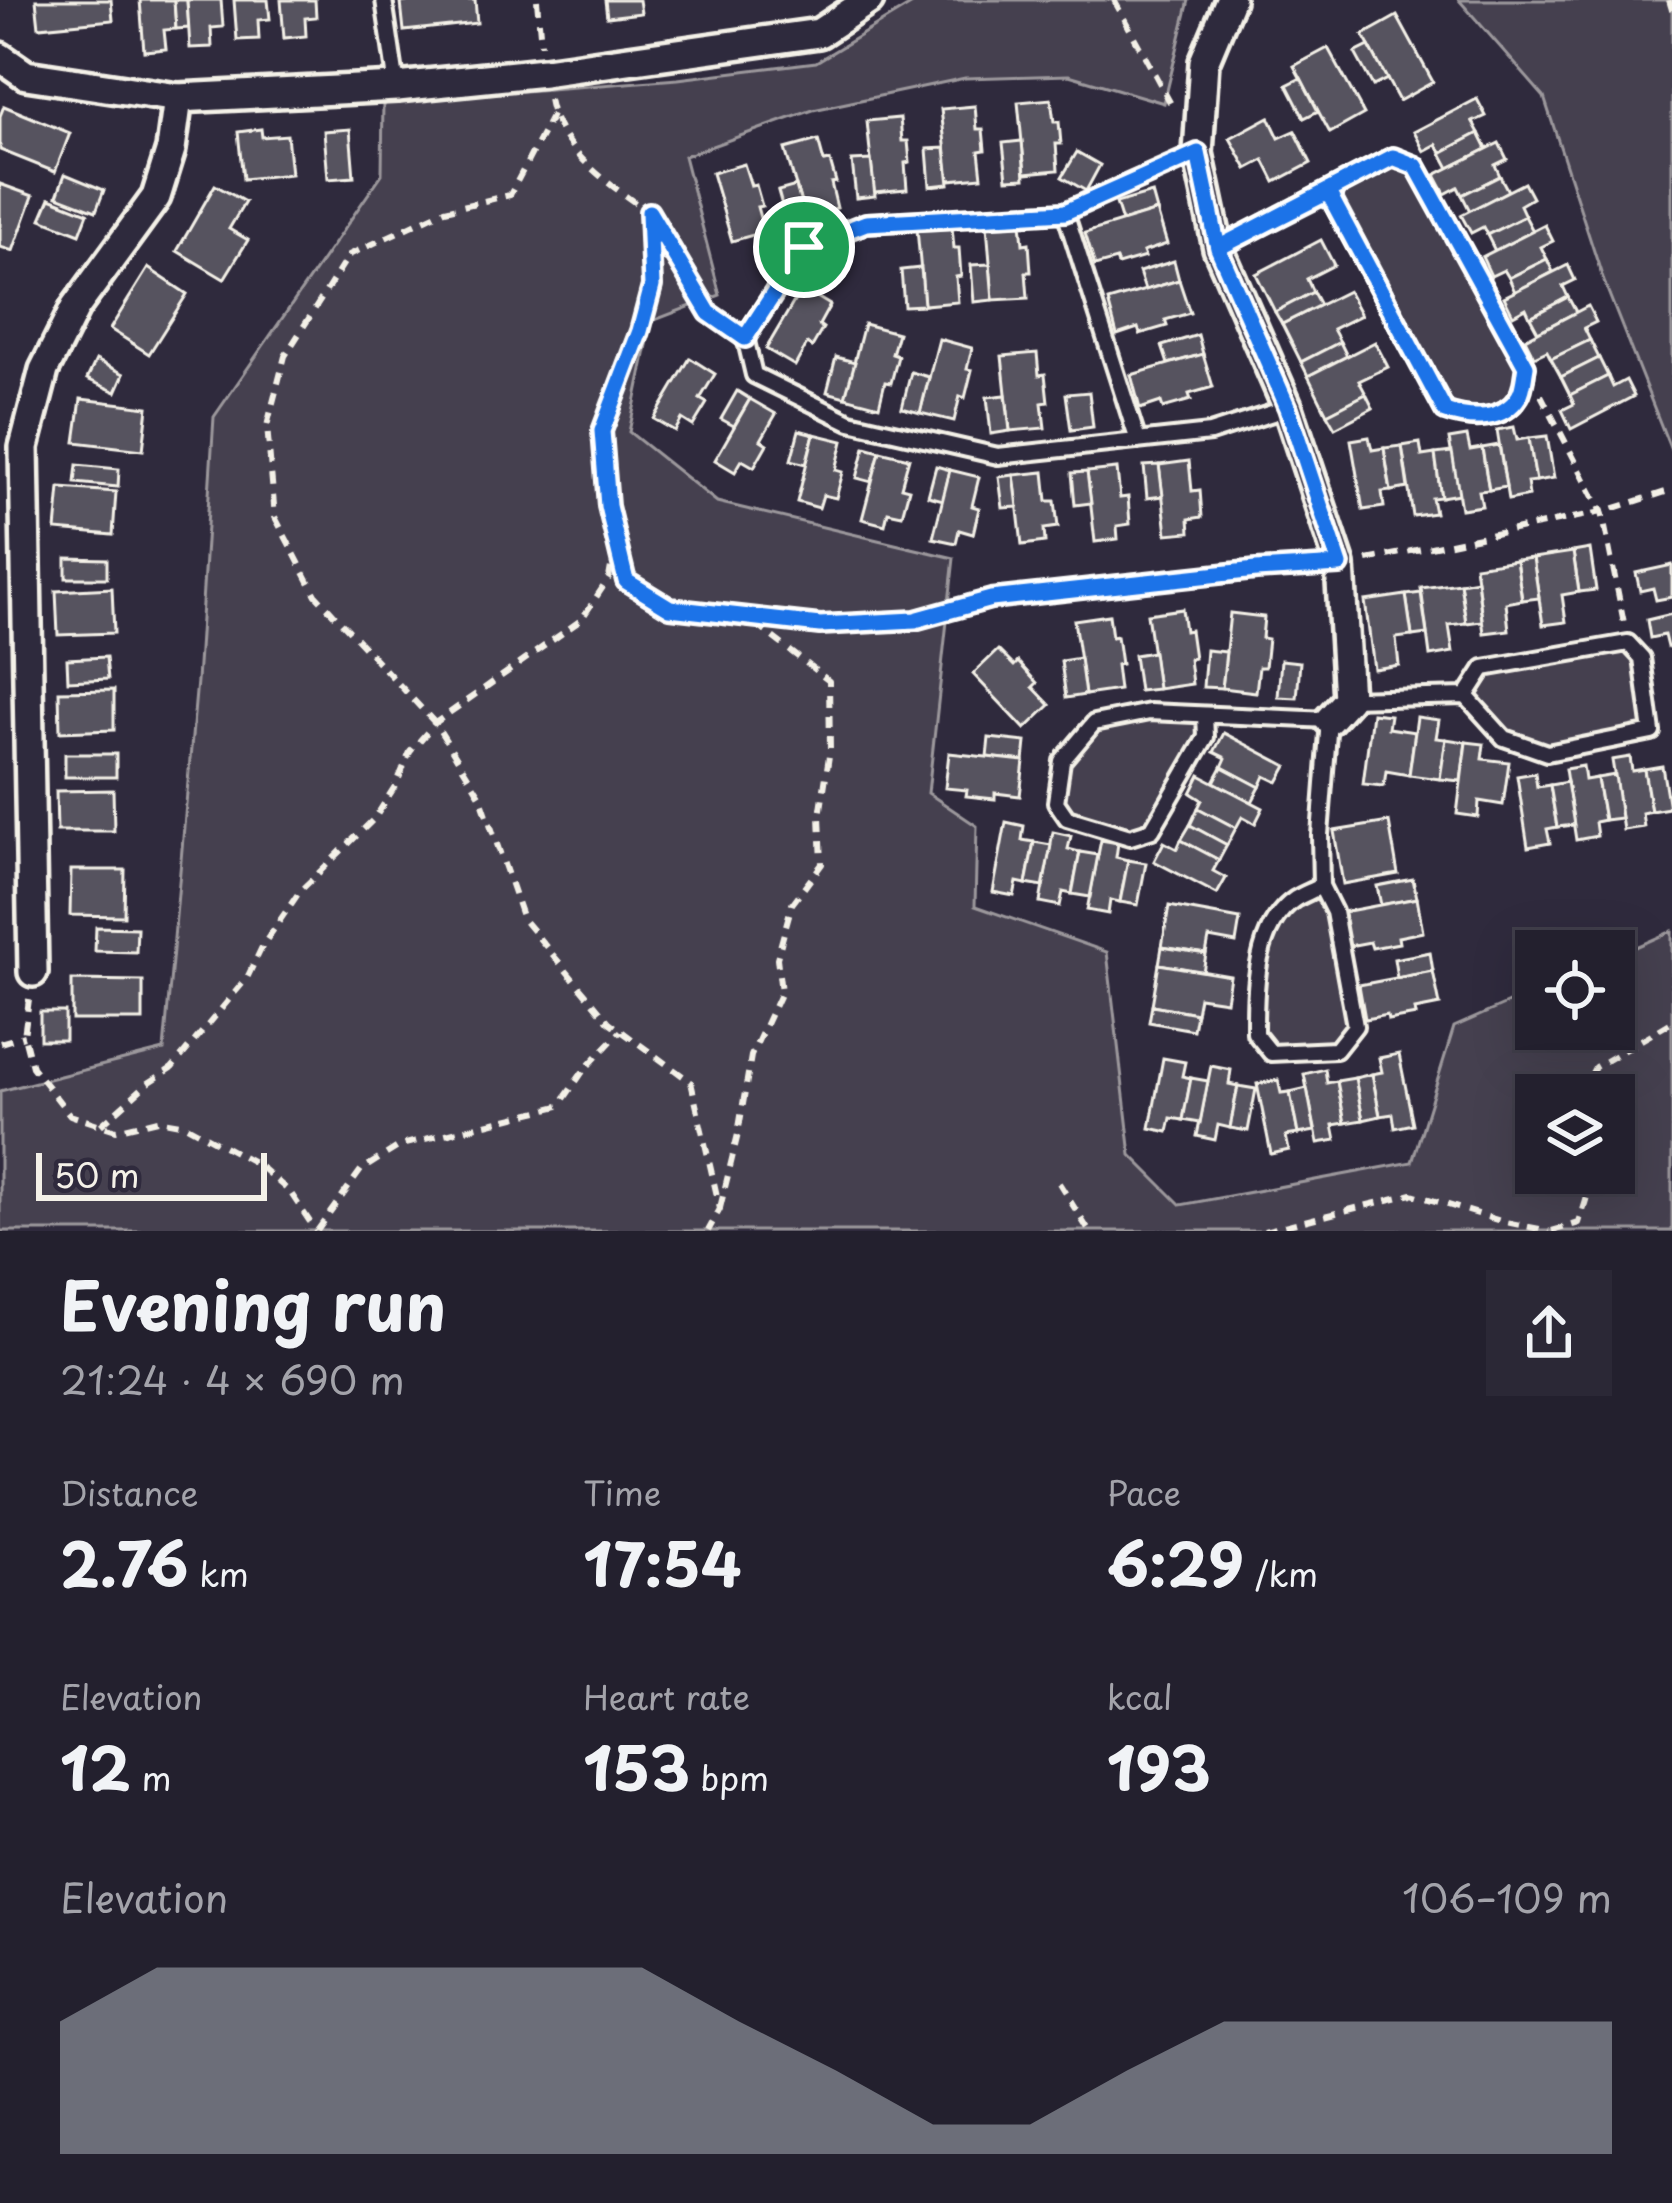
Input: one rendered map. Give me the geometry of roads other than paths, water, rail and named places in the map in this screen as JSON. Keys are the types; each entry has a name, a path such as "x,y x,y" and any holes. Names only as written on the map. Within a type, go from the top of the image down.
{"street":[{"path":"0,57 26,75 178,98 397,87 544,72 819,33 869,0"},
{"path":"1229,0 1204,62 1198,153 1218,248 1288,408 1340,565 1338,710"},
{"path":"33,972 24,447 44,370 75,308 157,197 171,149 178,98"}],"lane":[{"path":"384,0 397,87"},
{"path":"1218,248 1393,157 1416,166 1526,366 1521,394 1503,412 1468,419 1445,411 1328,192"},
{"path":"1138,440 1065,212 866,223 804,247 745,338 754,375 850,422 998,456 1210,433 1288,408"},
{"path":"1628,643 1642,658 1652,732 1547,753 1504,738 1466,697 1484,668 1628,643"},
{"path":"1205,715 1206,737 1152,830 1130,837 1067,818 1056,802 1062,761 1094,723 1149,712 1338,710 1466,697"},
{"path":"1321,886 1291,902 1268,933 1256,982 1255,1033 1271,1052 1336,1050 1355,1026 1334,912 1321,886 1320,835 1338,710"}]}
